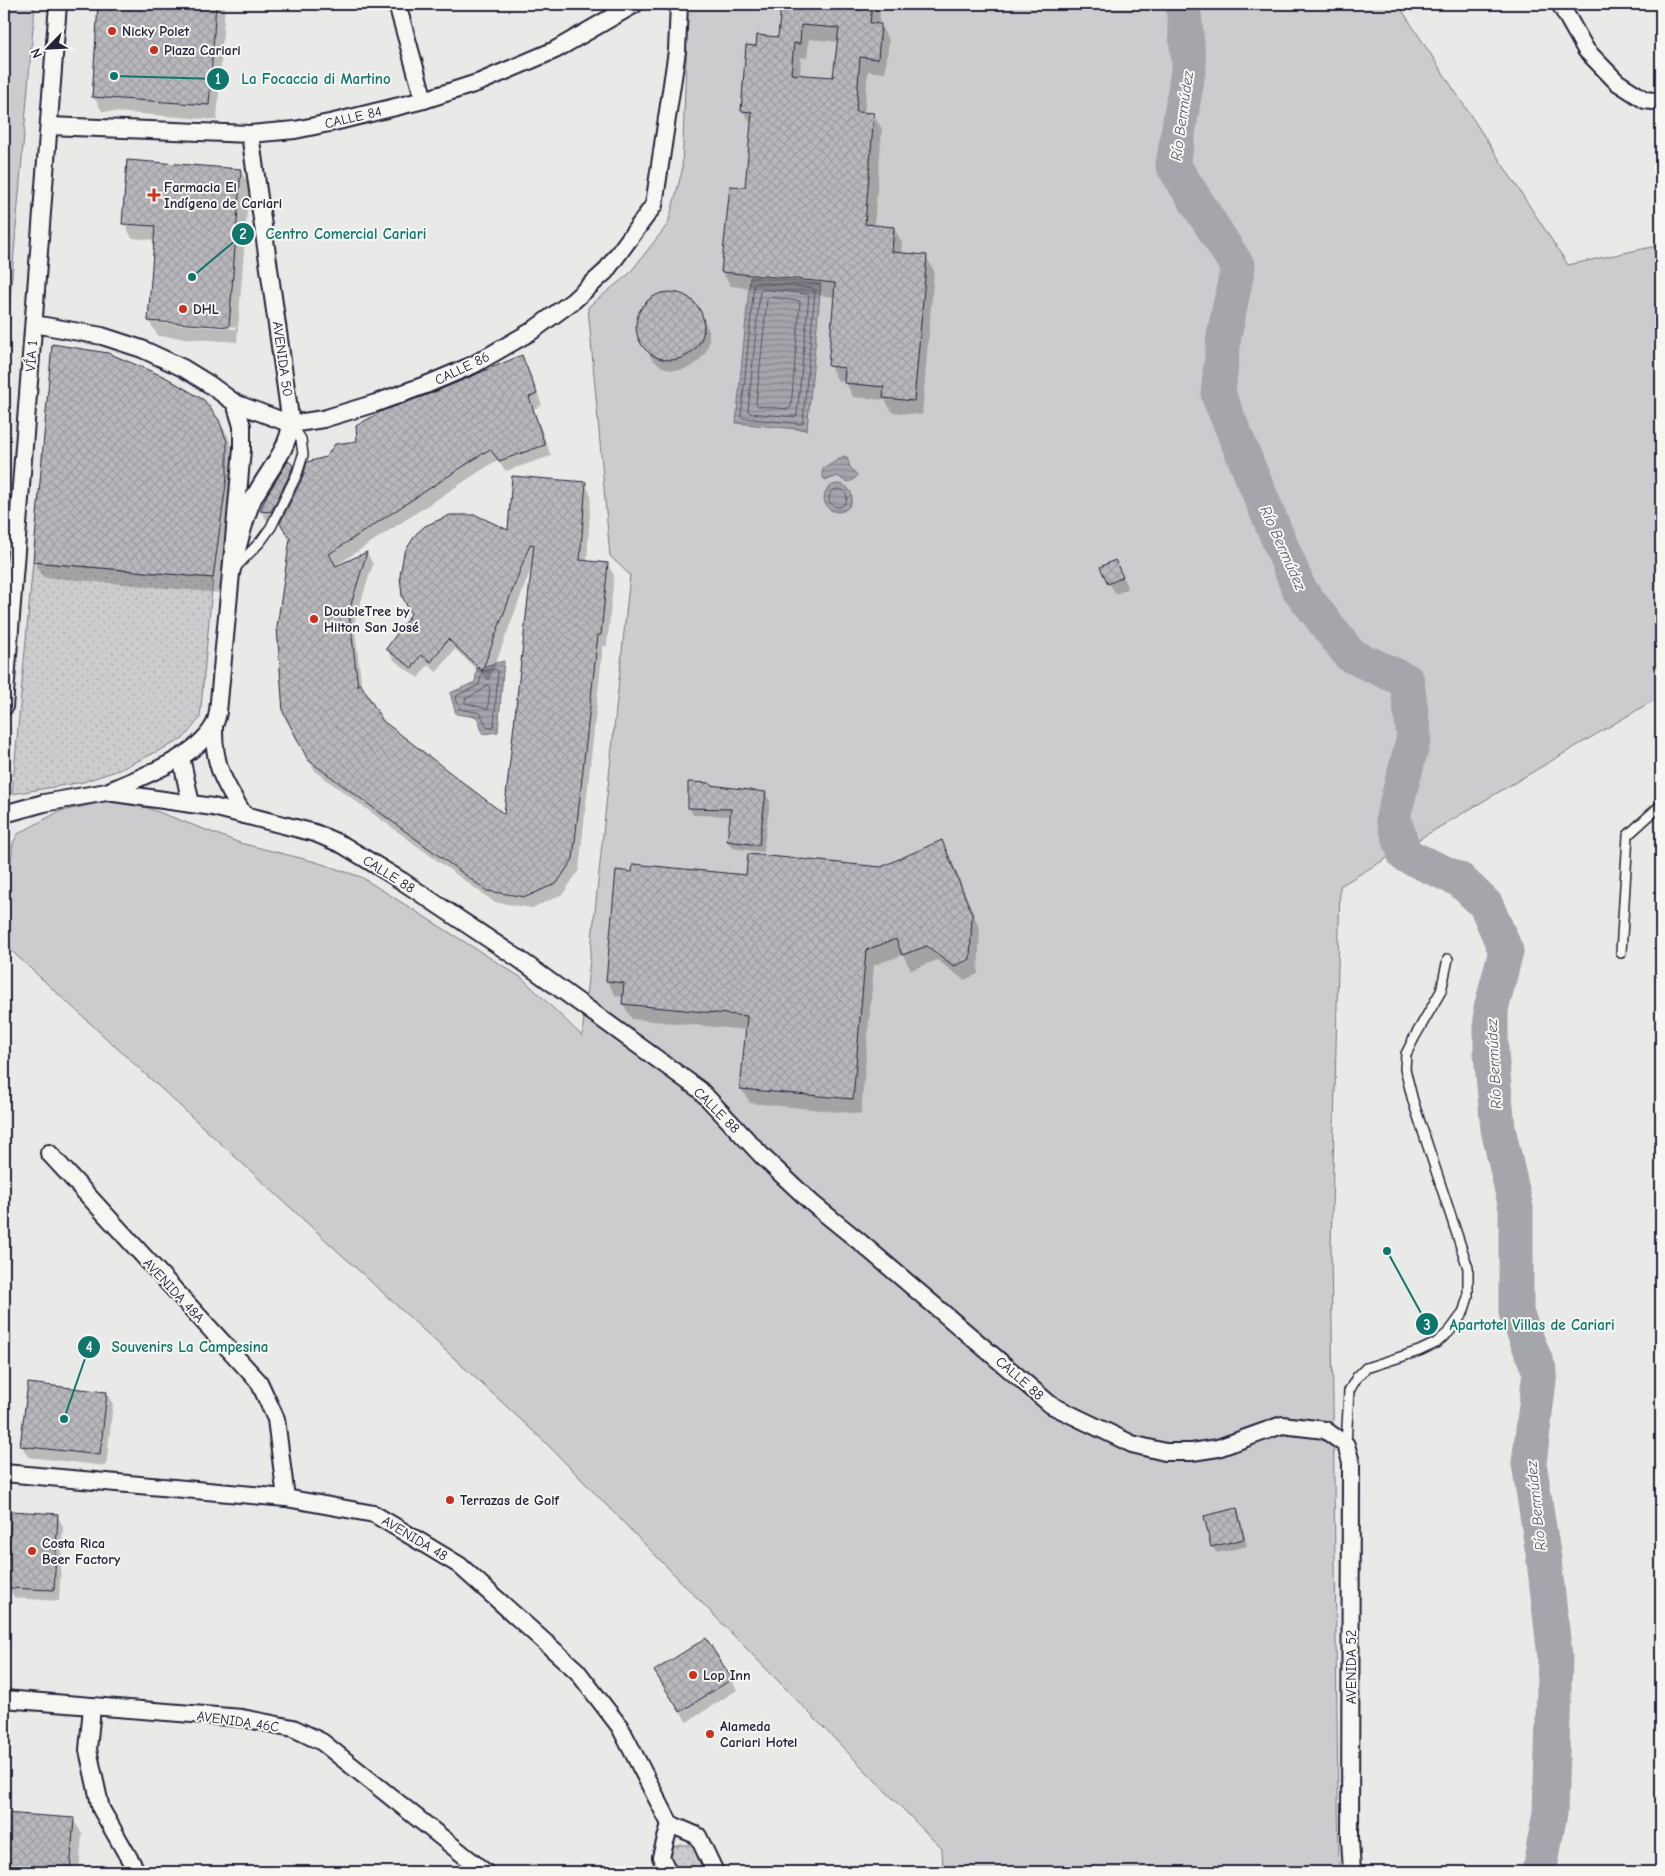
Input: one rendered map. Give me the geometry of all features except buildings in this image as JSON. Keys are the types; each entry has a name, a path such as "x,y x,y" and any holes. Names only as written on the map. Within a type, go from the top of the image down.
{"street":[{"name":"VÍA 1","path":"4,707 58,4"},
{"path":"398,4 424,100"},
{"name":"CALLE 84","path":"49,126 250,134 295,130 424,100 480,82 555,50 635,4"},
{"name":"CALLE 86","path":"34,324 102,336 142,350 183,368 235,403 291,424 323,419 376,403 473,365 539,326 573,302 605,272 654,205 677,51 679,4"},
{"path":"1560,4 1586,50 1617,82 1645,100 1661,102"},
{"name":"AVENIDA 50","path":"231,573 252,500 280,456 291,424 250,134"},
{"name":"AVENIDA 50","path":"235,403 242,426 242,449 218,712 214,726 214,743 216,762 225,783 244,815"},
{"name":"AVENIDA 50","path":"107,792 181,757 202,742 214,726"},
{"path":"181,757 191,804"},
{"name":"CALLE 88","path":"4,814 44,803 107,792 191,804 244,815 314,833 343,845 402,881 519,959 700,1090 764,1158 813,1204 868,1248 1052,1405 1132,1444 1165,1452 1192,1452 1218,1448 1282,1424 1326,1430 1346,1445"},
{"name":"AVENIDA 48A","path":"49,1153 258,1382 276,1419 286,1498"},
{"name":"AVENIDA 52","path":"1346,1445 1351,1462 1350,1839 1352,1872"},
{"name":"AVENIDA 48","path":"4,1473 286,1498 374,1514 460,1565 576,1671 620,1727 670,1824"},
{"name":"AVENIDA 46C","path":"4,1699 242,1718 292,1728 322,1742 484,1872"},
{"path":"92,1707 88,1750 101,1810 137,1872"},
{"path":"668,1872 661,1857 670,1824 698,1836 715,1872"}],"lane":[{"path":"231,573 261,541 271,527 297,474 303,455 300,439 291,424"},
{"path":"1621,953 1628,836 1661,805"},
{"path":"1346,1445 1349,1391 1356,1376 1366,1368 1419,1351 1436,1343 1449,1332 1463,1313 1468,1297 1468,1268 1413,1101 1405,1069 1406,1054 1441,991 1448,959"}],"shaded area":[{"path":"4,4 35,4 4,371"},
{"path":"688,4 1398,4 1568,265 1661,245 1661,696 1340,886 1331,1248 1339,1872 943,1872 942,1849 544,1441 4,944 13,843 18,834 58,812 107,801 148,808 240,843 316,862 361,877 522,978 582,1036 630,575 610,556 588,307 629,274 668,224 682,171"},
{"path":"33,562 213,578 200,718 183,739 119,770 83,782 12,794"},
{"path":"692,1845 698,1850 706,1872 672,1872 669,1858 673,1847"}],"water":[{"path":"750,277 821,284 807,430 736,423"},
{"path":"844,456 847,457 850,467 857,475 855,478 848,482 838,476 827,480 824,479 823,469"},
{"path":"838,484 848,488 852,498 848,508 838,512 828,508 824,498 828,488"},
{"path":"504,661 498,732 483,734 477,717 456,714 450,693 475,682 477,666"}],"waterway":[{"name":"Río Bermúdez","path":"1183,4 1189,65 1173,165 1238,267 1224,336 1218,394 1299,589 1350,655 1407,681 1414,737 1393,817 1405,855 1460,880 1486,905 1506,951 1491,1009 1491,1053 1498,1129 1516,1208 1516,1313 1540,1372 1529,1463 1544,1560 1555,1657 1550,1813 1539,1872"}],"place":[{"name":"Nicky Polet","path":"112,31"},
{"name":"Plaza Cariari","path":"154,50"},
{"name":"La Focaccia di Martino","path":"114,76"},
{"name":"Farmacia El Indígena de Cariari","path":"154,195"},
{"name":"Centro Comercial Cariari","path":"192,277"},
{"name":"DHL","path":"183,309"},
{"name":"DoubleTree by Hilton San José","path":"314,619"},
{"name":"Apartotel Villas de Cariari","path":"1387,1251"},
{"name":"Souvenirs La Campesina","path":"64,1419"},
{"name":"Terrazas de Golf","path":"450,1500"},
{"name":"Costa Rica Beer Factory","path":"32,1551"},
{"name":"Lop Inn","path":"693,1675"},
{"name":"Alameda Cariari Hotel","path":"710,1734"}]}
